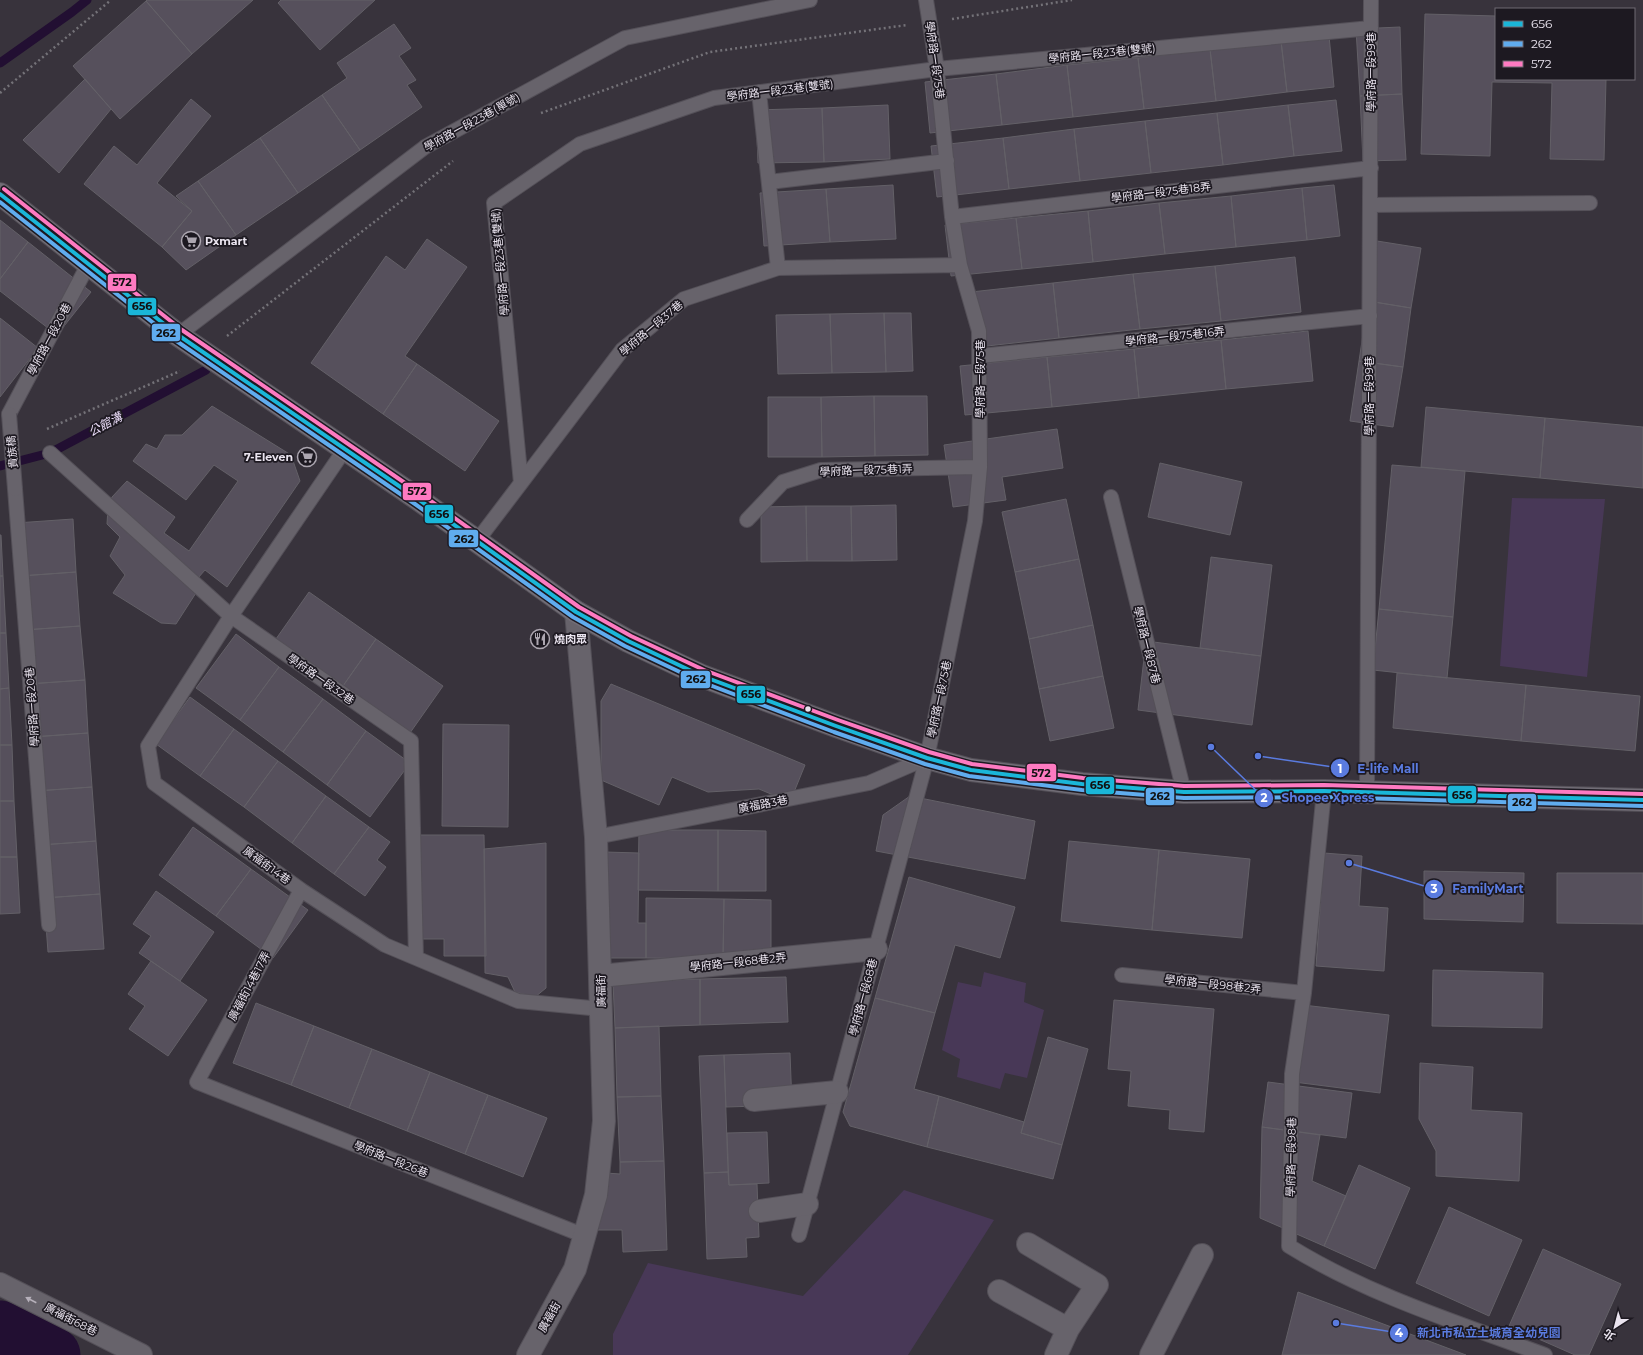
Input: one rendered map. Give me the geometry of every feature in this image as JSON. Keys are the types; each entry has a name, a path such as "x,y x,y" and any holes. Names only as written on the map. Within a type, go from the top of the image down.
{"street":[{"path":"0,194 178,335 418,499 576,612 628,641 702,676 927,758 971,770 1082,784 1184,792 1324,791 1643,800"},
{"name":"廣福街","path":"528,1355 575,1269 596,1195 604,1120 596,837 576,612"},
{"name":"學府路一段68巷2弄","path":"600,976 876,949"},
{"path":"754,1100 837,1092"},
{"path":"760,1211 807,1204"},
{"path":"1028,1244 1097,1286 1068,1329 1056,1355"},
{"path":"1151,1355 1202,1255"},
{"name":"廣福街68巷","path":"0,1284 141,1355"},
{"path":"999,1291 1068,1329"}],"lane":[{"name":"學府路一段23巷(單號)","path":"178,335 425,147 625,38 810,0"},
{"name":"學府路一段75巷","path":"926,0 937,70 952,217 960,265 979,331 980,356 980,467 975,520 927,758"},
{"name":"學府路一段99巷","path":"1367,792 1371,0"},
{"name":"學府路一段23巷(雙號)","path":"521,483 494,203 580,144 714,98 937,70 1371,28"},
{"path":"759,92 778,268"},
{"path":"769,182 946,161"},
{"name":"學府路一段75巷18弄","path":"952,217 1371,168"},
{"path":"1370,205 1590,203"},
{"name":"學府路一段20巷","path":"9,414 89,263"},
{"name":"學府路一段37巷","path":"477,542 622,350 684,300 778,268 960,265"},
{"name":"學府路一段75巷16弄","path":"980,356 1370,316"},
{"name":"貴族橋","path":"9,414 15,490"},
{"path":"231,616 345,449"},
{"name":"學府路一段32巷","path":"50,453 231,616 411,741 416,958"},
{"name":"學府路一段75巷1弄","path":"747,520 783,482 821,470 980,467"},
{"name":"學府路一段20巷","path":"15,490 49,926"},
{"name":"學府路一段87巷","path":"1110,497 1184,792"},
{"name":"廣福街14巷","path":"231,616 148,746 154,783 300,890 384,945 518,1001 601,1009"},
{"name":"廣福路3巷","path":"596,837 868,783 927,758"},
{"name":"學府路一段68巷","path":"799,1236 927,758"},
{"name":"學府路一段98巷","path":"1324,791 1304,993 1292,1074 1289,1246 1318,1264 1388,1297 1545,1355"},
{"name":"廣福街14巷17弄","path":"198,1082 300,890"},
{"name":"學府路一段98巷2弄","path":"1122,975 1304,993"},
{"name":"學府路一段26巷","path":"198,1082 585,1236"}],"path":[{"path":"0,93 111,0"}],"shaded area":[{"path":"1512,498 1605,499 1587,677 1500,666"},
{"path":"984,972 1026,983 1024,1002 1044,1010 1027,1078 1005,1073 1000,1089 957,1077 960,1059 942,1050 958,982 981,987"},
{"path":"904,1190 994,1220 908,1355 613,1355 613,1334 648,1263 803,1296"}],"building":[{"path":"253,0 192,54 146,1"},
{"path":"281,0 375,0 320,50 278,3"},
{"path":"146,1 192,54 120,119 73,66"},
{"path":"1425,14 1495,16 1495,80 1606,80 1604,160 1550,159 1552,83 1492,82 1490,156 1421,154"},
{"path":"394,24 411,48 399,56 416,80 407,85 422,107 360,150 322,95 347,78 337,63"},
{"path":"1400,27 1402,94 1360,96 1356,29"},
{"path":"1329,36 1334,87 1287,92 1281,41"},
{"path":"1281,41 1287,92 1216,101 1210,49"},
{"path":"1210,49 1216,101 1144,109 1138,58"},
{"path":"1138,58 1144,109 1073,117 1067,65"},
{"path":"1067,65 1073,117 1002,125 996,74"},
{"path":"996,74 1002,125 930,133 925,82"},
{"path":"85,79 111,109 59,173 23,140"},
{"path":"1402,94 1406,160 1363,161 1360,96"},
{"path":"322,95 360,150 298,193 260,138"},
{"path":"191,99 211,116 157,183 192,211 162,247 84,184 114,146 137,165"},
{"path":"1336,100 1342,151 1294,156 1288,105"},
{"path":"888,105 890,159 824,162 822,108"},
{"path":"1288,105 1294,156 1223,165 1217,113"},
{"path":"822,108 824,162 758,163 756,110"},
{"path":"1217,113 1223,165 1151,173 1145,121"},
{"path":"1145,121 1151,173 1080,181 1074,129"},
{"path":"1074,129 1080,181 1009,189 1003,138"},
{"path":"260,138 298,193 236,235 198,181"},
{"path":"1003,138 1009,189 937,197 931,146"},
{"path":"198,181 236,235 186,270 162,247 192,211 176,196"},
{"path":"893,185 896,239 830,242 826,189"},
{"path":"1334,185 1340,236 1307,240 1302,188"},
{"path":"1302,188 1307,240 1236,247 1231,196"},
{"path":"826,189 830,242 764,246 760,193"},
{"path":"1231,196 1236,247 1165,254 1159,203"},
{"path":"1159,203 1165,254 1093,262 1088,211"},
{"path":"1088,211 1093,262 1022,269 1016,218"},
{"path":"1016,218 1022,269 951,276 945,225"},
{"path":"0,220 28,242 0,279"},
{"path":"427,239 467,267 405,356 417,364 383,414 311,363 386,256 405,270"},
{"path":"1377,241 1421,248 1411,308 1368,301"},
{"path":"28,242 91,292 57,335 0,291 0,279"},
{"path":"1295,257 1301,312 1221,321 1215,266"},
{"path":"1215,266 1221,321 1140,329 1133,274"},
{"path":"1133,274 1140,329 1059,338 1053,283"},
{"path":"1053,283 1059,338 978,347 971,292"},
{"path":"1368,301 1411,308 1403,367 1359,361"},
{"path":"884,313 886,372 832,373 830,314"},
{"path":"884,313 911,313 913,371 886,372"},
{"path":"830,314 832,373 778,374 776,315"},
{"path":"0,318 38,348 0,397"},
{"path":"1308,331 1313,381 1226,389 1221,340"},
{"path":"1221,340 1226,389 1139,398 1134,349"},
{"path":"1134,349 1139,398 1052,407 1047,357"},
{"path":"1047,357 1052,407 965,415 960,366"},
{"path":"1359,361 1403,367 1393,427 1350,421"},
{"path":"417,364 499,421 465,471 383,414"},
{"path":"874,396 875,456 822,457 821,397"},
{"path":"874,396 927,396 928,455 875,456"},
{"path":"768,397 821,397 822,457 768,457"},
{"path":"212,406 291,455 300,481 227,587 205,570 198,578 203,582 176,624 161,623 113,593 125,575 110,556 120,537 107,524 108,508 112,497 127,481 175,517 164,533 189,551 238,481 214,465 186,500 133,461 146,444 157,449 165,435 182,435"},
{"path":"1426,407 1545,418 1540,478 1421,467"},
{"path":"1545,418 1643,427 1643,488 1540,478"},
{"path":"1057,429 1063,468 1002,477 1006,500 953,507 944,445"},
{"path":"1160,463 1242,482 1230,535 1148,517"},
{"path":"1392,465 1465,471 1453,617 1379,609"},
{"path":"1066,499 1079,559 1015,572 1002,512"},
{"path":"896,505 897,560 852,561 851,506"},
{"path":"806,506 851,506 852,561 807,561"},
{"path":"806,506 807,561 761,562 761,507"},
{"path":"73,519 76,572 20,576 16,523"},
{"path":"1,535 3,576 0,576"},
{"path":"1211,557 1272,565 1261,656 1200,648"},
{"path":"1079,559 1093,625 1029,639 1015,572"},
{"path":"76,572 80,626 24,630 20,576"},
{"path":"0,576 3,576 6,633 0,633"},
{"path":"309,592 376,639 338,693 271,646"},
{"path":"1379,609 1453,617 1447,678 1373,670"},
{"path":"1093,625 1103,676 1039,689 1029,639"},
{"path":"80,626 85,680 28,684 24,630"},
{"path":"0,633 6,633 9,688 0,689"},
{"path":"236,634 279,667 240,720 196,688"},
{"path":"376,639 443,686 405,740 338,693"},
{"path":"1146,641 1261,656 1252,725 1138,710"},
{"path":"279,667 323,699 283,752 240,720"},
{"path":"1397,673 1526,685 1521,741 1393,728"},
{"path":"1103,676 1114,728 1050,741 1039,689"},
{"path":"85,680 88,733 32,737 28,684"},
{"path":"611,684 805,765 790,802 759,789 708,792 672,777 659,805 601,780 601,701"},
{"path":"1526,685 1640,696 1635,751 1521,741"},
{"path":"9,688 12,745 0,745 0,689"},
{"path":"190,697 234,729 200,776 156,744"},
{"path":"323,699 366,731 327,785 283,752"},
{"path":"443,724 509,725 508,827 442,826"},
{"path":"234,729 278,761 244,807 200,776"},
{"path":"366,731 410,763 370,817 327,785"},
{"path":"88,733 92,787 36,791 32,737"},
{"path":"0,745 12,745 14,801 0,801"},
{"path":"278,761 326,796 292,843 244,807"},
{"path":"92,787 96,841 40,845 36,791"},
{"path":"326,796 369,827 334,874 292,843"},
{"path":"910,796 1035,821 1025,879 876,851 883,815"},
{"path":"0,801 14,801 17,857 0,857"},
{"path":"193,827 251,869 216,916 159,875"},
{"path":"369,827 390,842 377,860 386,867 365,896 334,874"},
{"path":"639,830 718,830 718,891 638,890"},
{"path":"718,830 766,831 766,891 718,891"},
{"path":"419,835 484,835 486,956 444,956 444,939 420,939"},
{"path":"96,841 100,894 44,898 40,845"},
{"path":"1069,841 1159,850 1152,930 1061,921"},
{"path":"546,843 546,988 535,997 515,992 508,977 485,973 484,849"},
{"path":"1159,850 1250,859 1242,938 1152,930"},
{"path":"605,852 639,853 638,923 646,923 646,958 604,958"},
{"path":"1324,853 1362,856 1359,906 1388,908 1384,971 1316,966"},
{"path":"0,857 17,857 20,913 0,914"},
{"path":"251,869 308,910 273,958 216,916"},
{"path":"1424,871 1524,873 1523,922 1424,919"},
{"path":"1557,873 1643,873 1643,924 1557,923"},
{"path":"909,877 1015,907 1000,958 955,945 935,1013 875,998"},
{"path":"156,891 214,932 180,981 139,953 151,936 133,924"},
{"path":"100,894 104,949 48,952 44,898"},
{"path":"646,898 724,899 723,959 646,958"},
{"path":"724,899 771,900 771,960 723,959"},
{"path":"151,961 207,1000 168,1056 129,1029 145,1006 128,994"},
{"path":"1433,970 1543,973 1542,1028 1432,1026"},
{"path":"786,977 788,1022 700,1025 700,979"},
{"path":"700,979 700,1025 615,1028 613,982"},
{"path":"875,998 935,1013 914,1089 939,1096 927,1147 850,1126 843,1112"},
{"path":"1114,1000 1214,1009 1204,1132 1169,1129 1170,1110 1128,1106 1131,1071 1108,1069"},
{"path":"256,1003 314,1026 291,1085 233,1063"},
{"path":"1303,1005 1389,1015 1380,1093 1294,1082"},
{"path":"314,1026 372,1049 349,1108 291,1085"},
{"path":"659,1026 661,1096 617,1097 615,1028"},
{"path":"1048,1037 1088,1049 1062,1145 1021,1133"},
{"path":"372,1049 430,1072 407,1131 349,1108"},
{"path":"790,1053 792,1105 726,1107 724,1055"},
{"path":"724,1055 728,1172 704,1173 699,1056"},
{"path":"1420,1063 1473,1067 1471,1110 1522,1113 1519,1181 1436,1176 1436,1151 1419,1119"},
{"path":"430,1072 488,1095 465,1154 407,1131"},
{"path":"1268,1082 1352,1093 1346,1138 1262,1127"},
{"path":"488,1095 547,1118 523,1177 465,1154"},
{"path":"661,1096 664,1161 620,1162 617,1097"},
{"path":"939,1096 1024,1122 1021,1133 1062,1145 1053,1179 927,1147"},
{"path":"1262,1127 1320,1135 1312,1181 1346,1196 1324,1246 1260,1218"},
{"path":"767,1132 769,1183 729,1185 727,1133"},
{"path":"664,1161 667,1250 623,1252 622,1230 595,1230 606,1173 620,1174 620,1162"},
{"path":"1359,1165 1410,1188 1375,1269 1324,1246"},
{"path":"728,1172 729,1185 757,1184 759,1237 746,1238 747,1257 707,1259 704,1173"},
{"path":"1449,1207 1522,1240 1489,1316 1416,1283"},
{"path":"1543,1249 1621,1284 1589,1355 1575,1355 1509,1326"},
{"path":"1298,1292 1466,1355 1282,1355"}],"waterway":[{"path":"0,63 87,0"},
{"name":"公館溝","path":"0,466 50,453 206,370"},
{"path":"0,1329 52,1355"}],"transit line":[{"name":"572","path":"4,189 182,330 421,494 579,607 631,636 704,670 838,720 929,752 972,764 1083,778 1184,786 1324,785 1643,794"},
{"name":"656","path":"0,194 178,335 418,499 576,612 628,641 702,676 836,726 927,758 971,770 1082,784 1184,792 1324,791 1643,800"},
{"name":"262","path":"0,202 175,340 415,504 573,617 625,646 699,681 834,732 925,764 969,776 1082,790 1184,798 1324,797 1643,806"}],"place":[{"name":"Pxmart","path":"191,241"},
{"name":"7-Eleven","path":"307,457"},
{"name":"燒肉眾","path":"540,639"},
{"name":"Shopee Xpress","path":"1211,747"},
{"name":"E-life Mall","path":"1258,756"},
{"name":"FamilyMart","path":"1349,863"},
{"name":"新北市私立土城育全幼兒園","path":"1336,1323"}]}
